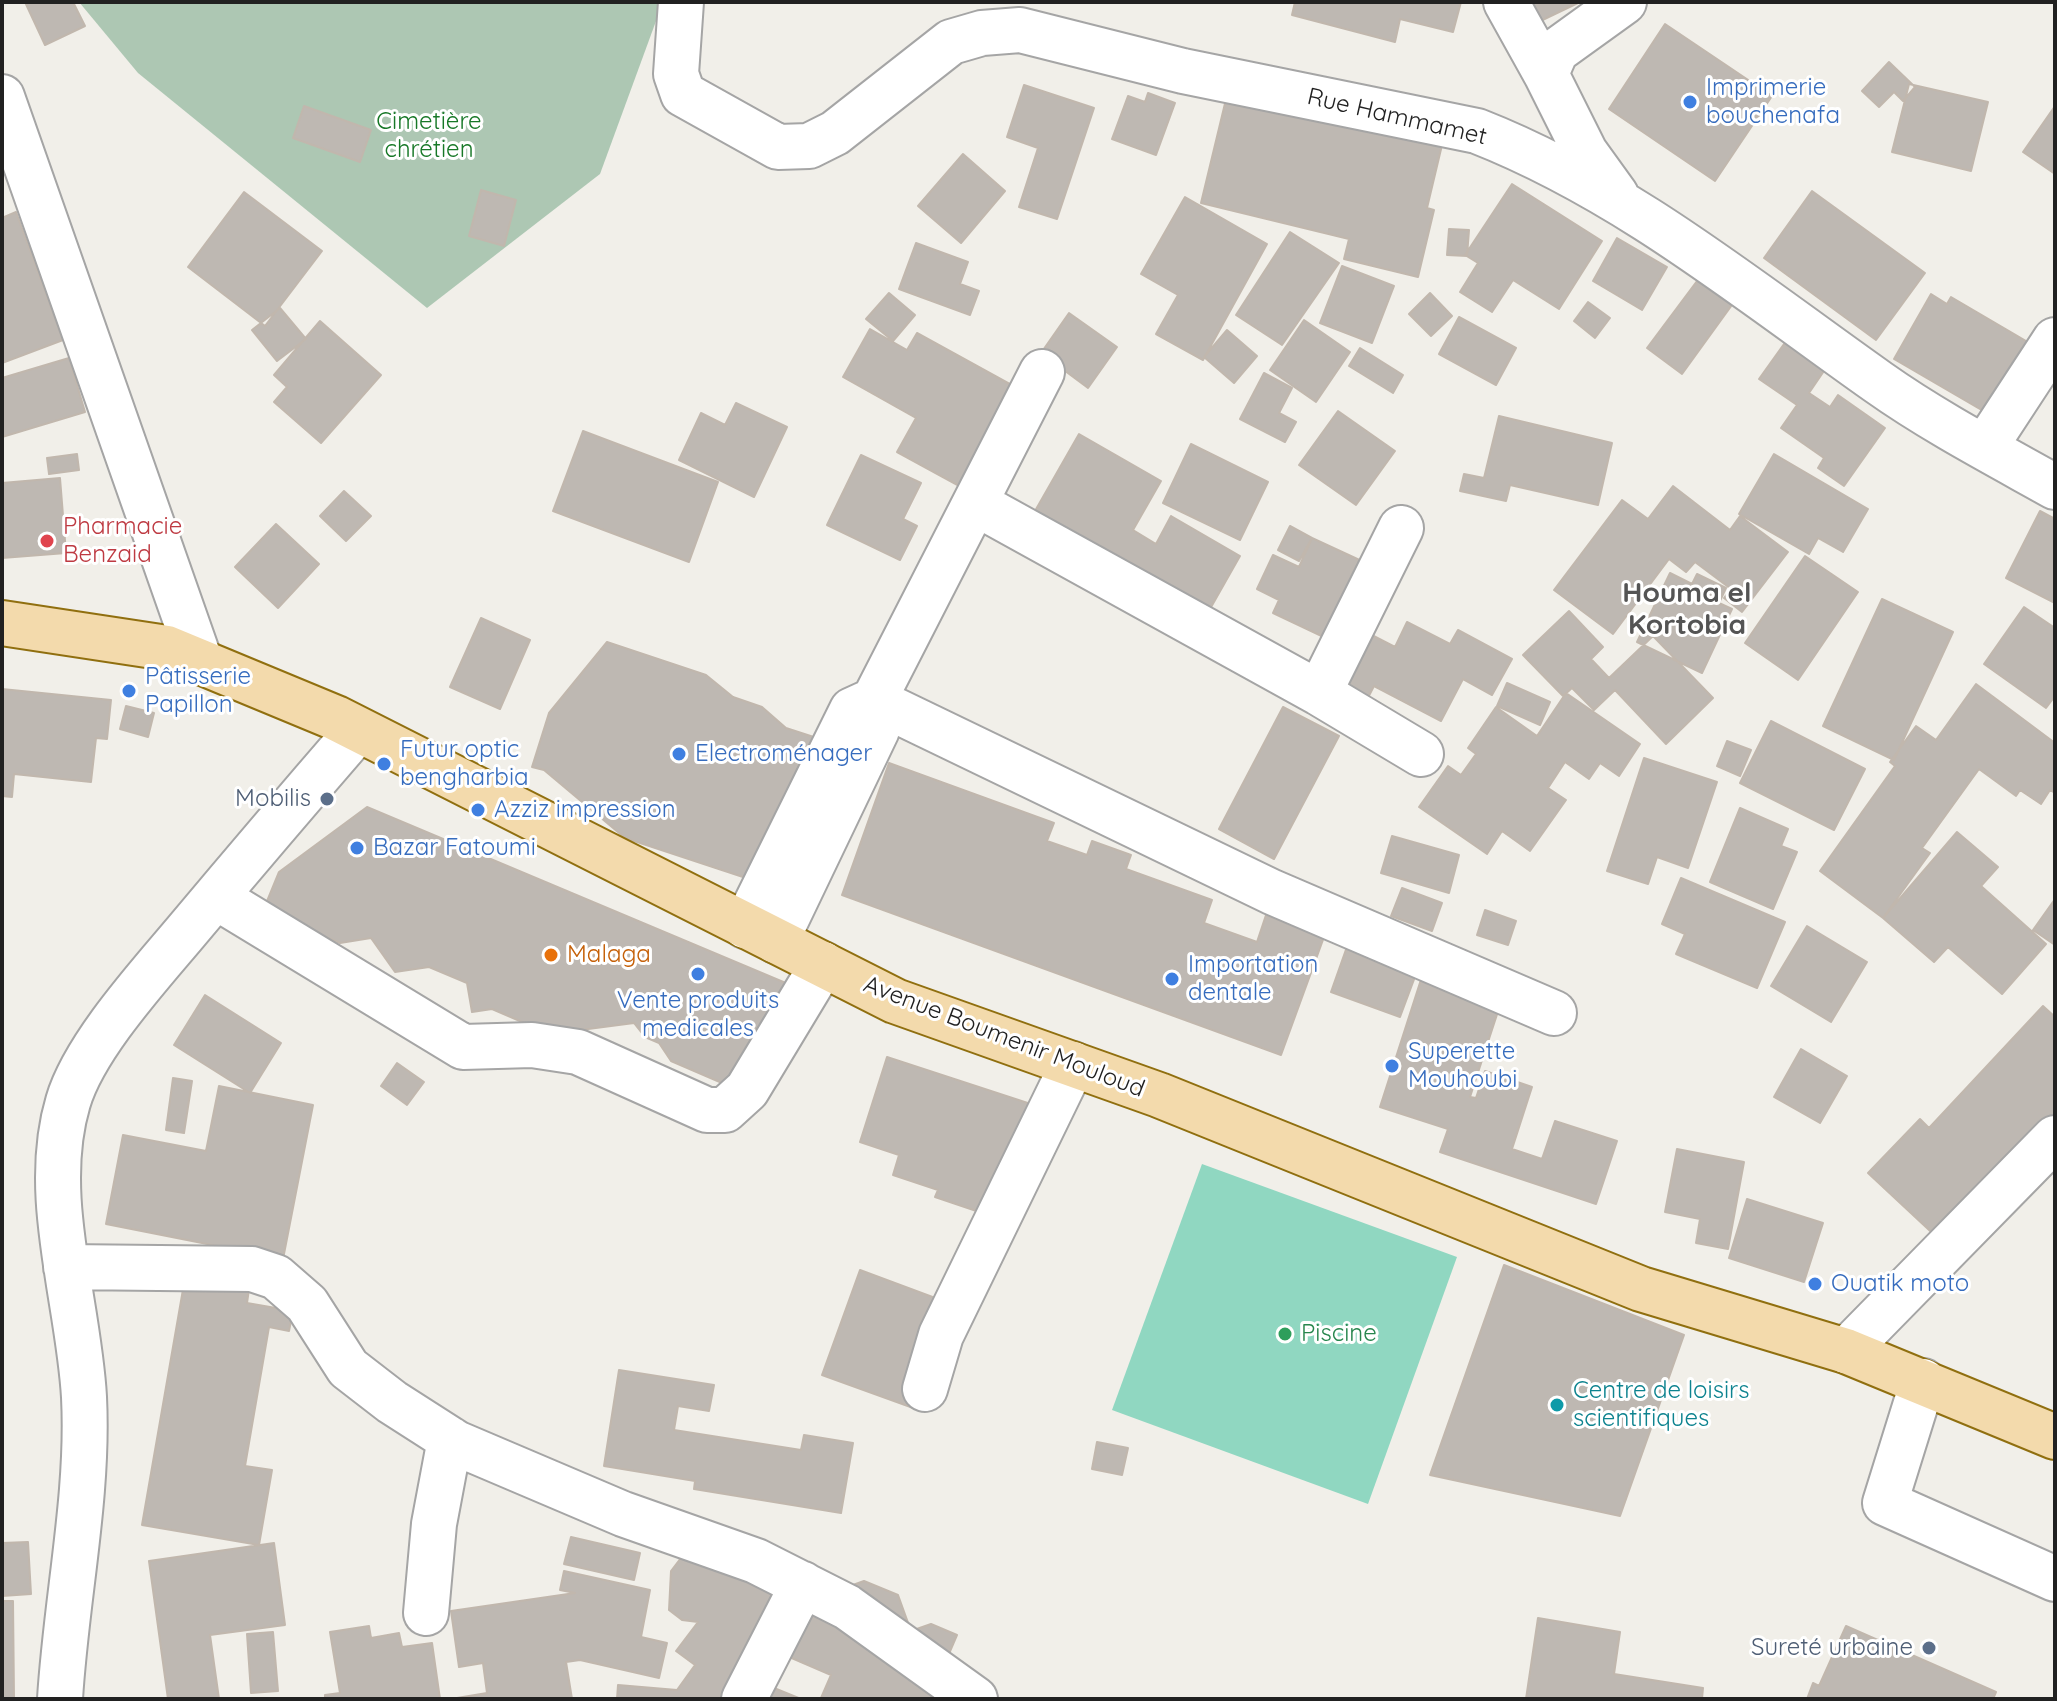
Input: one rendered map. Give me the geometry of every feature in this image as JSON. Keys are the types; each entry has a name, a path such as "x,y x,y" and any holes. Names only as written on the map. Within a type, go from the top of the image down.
{"main road":[{"name":"Avenue Boumenir Mouloud","path":"2,623 167,648 200,661 358,730 895,1001 1073,1064 1641,1289 1846,1351 2055,1437"}],"street":[{"name":"Rue Hammamet","path":"681,2 676,74 683,94 778,147 809,146 835,133 951,42 982,33 1020,30 1183,71 1477,131 1523,149 1683,241 1881,384 2055,487"},
{"path":"1506,2 1585,152 1626,208"},
{"path":"1546,74 1556,51 1624,2"},
{"path":"2,97 200,661"},
{"path":"1985,447 2055,340"},
{"path":"761,933 852,710 874,700 1042,372"},
{"path":"975,503 1319,693 1421,754"},
{"path":"1319,693 1401,528"},
{"path":"874,700 1272,892 1554,1013"},
{"path":"60,1699 84,1453 84,1395 66,1267 60,1185 61,1141 68,1101 89,1058 134,995 358,730"},
{"path":"216,897 463,1047 532,1045 578,1052 707,1110 725,1110 747,1090 823,964"},
{"path":"925,1389 941,1335 1073,1064"},
{"path":"1846,1351 2055,1138"},
{"path":"66,1267 252,1269 276,1277 307,1304 348,1368 392,1402 450,1439 623,1514 756,1561 803,1584 847,1607 975,1699"},
{"path":"1923,1381 1885,1503 2055,1579"},
{"path":"426,1613 434,1524 450,1439"},
{"path":"744,1699 803,1584"}],"green space":[{"name":"Cimetière chrétien","path":"79,2 663,2 600,174 427,308 138,73"},
{"name":"Piscine","path":"1202,1164 1457,1257 1368,1504 1112,1410"}],"building":[{"path":"25,2 73,2 85,26 45,45"},
{"path":"1295,2 1461,2 1453,32 1400,19 1395,42 1292,15"},
{"path":"1487,2 1580,2 1505,38"},
{"name":"Imprimerie bouchenafa","path":"1665,24 1772,96 1715,181 1609,109"},
{"path":"1889,62 1915,87 1903,101 1894,92 1879,107 1862,91"},
{"path":"1909,84 1988,102 1971,171 1892,152"},
{"path":"1024,85 1094,108 1057,219 1019,207 1038,148 1007,137"},
{"path":"1228,91 1442,145 1427,208 1434,210 1418,277 1344,259 1349,239 1201,203"},
{"path":"1148,93 1175,103 1156,155 1112,139 1128,96 1145,102"},
{"path":"304,106 371,130 360,162 293,138"},
{"path":"2055,106 2055,174 2023,152"},
{"path":"963,154 1005,191 961,243 918,206"},
{"path":"1512,184 1602,241 1559,309 1513,280 1492,312 1460,292 1478,263 1465,255"},
{"path":"481,190 516,200 504,246 469,236"},
{"path":"1812,191 1925,273 1876,340 1764,258"},
{"path":"244,192 322,251 265,326 188,267"},
{"path":"1185,197 1267,244 1203,360 1156,334 1178,295 1141,274"},
{"path":"16,212 63,340 2,363 2,218"},
{"path":"1449,229 1469,230 1467,256 1447,255"},
{"path":"1290,232 1339,263 1282,345 1236,315"},
{"path":"1617,238 1667,267 1642,310 1593,281"},
{"path":"916,243 968,262 960,284 979,291 970,315 899,289"},
{"path":"1342,266 1394,286 1372,343 1320,323"},
{"path":"1703,273 1737,298 1682,374 1647,348"},
{"path":"889,293 915,315 893,341 866,319"},
{"path":"1430,293 1452,316 1431,336 1409,314"},
{"path":"1931,294 1947,304 1951,297 2038,348 1997,419 1894,359"},
{"path":"1588,302 1610,318 1595,338 1574,321"},
{"path":"280,308 306,339 277,361 252,330"},
{"path":"1069,313 1117,347 1088,388 1041,353"},
{"path":"1459,317 1516,348 1496,385 1439,354"},
{"path":"1304,320 1350,352 1316,402 1270,370"},
{"path":"320,321 381,375 321,443 274,402 287,387 274,375"},
{"path":"870,329 907,350 917,333 1017,388 963,488 897,452 916,418 843,377"},
{"path":"1227,330 1257,356 1234,383 1204,357"},
{"path":"1789,337 1828,365 1809,393 1830,407 1838,395 1885,428 1844,486 1818,468 1824,458 1781,428 1797,405 1759,379"},
{"path":"1360,348 1403,375 1393,393 1349,366"},
{"path":"69,358 85,412 2,437 2,378"},
{"path":"1264,373 1292,388 1279,413 1296,422 1285,442 1240,419"},
{"path":"736,403 787,427 754,497 679,460 701,413 725,425"},
{"path":"1338,411 1395,451 1356,505 1299,465"},
{"path":"1499,416 1612,443 1598,505 1510,485 1506,501 1460,491 1464,474 1484,478"},
{"path":"583,431 718,482 689,562 553,511"},
{"path":"1079,434 1161,481 1133,530 1156,544 1171,516 1240,556 1193,639 1019,539"},
{"path":"1191,444 1268,482 1240,540 1163,503"},
{"path":"77,454 79,470 49,474 47,458"},
{"path":"1774,454 1868,509 1843,552 1818,538 1809,554 1739,514"},
{"path":"861,455 921,483 903,519 917,526 900,560 827,525"},
{"path":"60,478 66,553 2,558 2,483"},
{"path":"1673,486 1730,530 1740,516 1788,552 1742,612 1724,598 1731,589 1695,562 1686,572 1669,559 1613,634 1554,590 1622,500 1648,519"},
{"path":"344,491 371,516 346,541 320,516"},
{"path":"2040,511 2055,519 2055,603 2006,578"},
{"path":"276,524 319,564 278,608 235,567"},
{"path":"1290,526 1312,538 1299,561 1278,550"},
{"path":"1312,538 1366,563 1330,640 1273,613 1279,600 1257,589 1273,555 1299,567"},
{"path":"1805,556 1858,592 1798,680 1745,643"},
{"path":"1670,573 1692,584 1697,574 1726,588 1719,603 1732,609 1702,673 1637,642"},
{"path":"1882,599 1953,632 1894,760 1823,726"},
{"path":"2024,607 2055,628 2055,696 2046,708 1984,664"},
{"path":"1569,611 1603,647 1591,659 1609,678 1653,636 1713,698 1666,744 1615,690 1594,710 1572,688 1563,696 1523,655"},
{"path":"481,618 530,640 500,709 450,687"},
{"path":"1407,622 1450,644 1458,630 1512,659 1492,695 1463,679 1441,721 1374,686 1359,715 1326,697 1362,630 1395,647"},
{"name":"Electroménager","path":"607,642 706,675 733,697 762,707 786,728 826,741 746,878 625,838 544,770 532,767 549,713"},
{"path":"1507,683 1550,702 1540,725 1497,706"},
{"path":"1976,684 2055,743 2055,793 2050,790 2041,804 2020,790 2016,796 1979,769 1922,848 1930,853 1883,918 1820,871 1895,766 1890,762 1916,726 1936,740"},
{"path":"2,689 111,700 107,739 96,738 91,782 14,774 12,797 2,796"},
{"path":"1566,693 1640,744 1619,776 1600,763 1589,779 1565,762 1548,788 1566,800 1530,851 1502,831 1487,854 1419,807 1448,766 1461,775 1476,754 1468,748 1496,707 1537,736"},
{"path":"126,706 154,713 148,737 120,729"},
{"path":"1283,707 1339,736 1274,859 1219,829"},
{"path":"1771,721 1865,769 1834,830 1740,783"},
{"path":"1727,741 1751,750 1740,776 1717,766"},
{"path":"1644,758 1717,782 1688,868 1657,857 1648,884 1607,871"},
{"path":"889,763 1054,823 1047,841 1087,855 1092,841 1131,855 1126,869 1212,900 1204,923 1257,942 1266,915 1324,937 1281,1055 842,895"},
{"name":"Malaga","path":"367,807 800,989 729,1086 671,1061 659,1043 645,1037 634,1023 550,1034 492,1009 472,1012 467,983 429,967 395,972 371,938 340,943 263,911 279,872"},
{"path":"1740,808 1788,829 1781,846 1797,852 1773,909 1710,882"},
{"path":"1957,832 1998,867 1981,886 2046,944 2002,994 1948,947 1934,962 1883,918"},
{"path":"1392,836 1459,855 1449,893 1381,873"},
{"path":"1681,878 1785,922 1757,988 1676,954 1685,934 1662,924"},
{"path":"1402,888 1442,903 1432,931 1391,916"},
{"path":"2055,899 2055,945 2033,930"},
{"path":"1485,910 1516,921 1508,945 1477,935"},
{"path":"1807,926 1867,962 1831,1022 1771,986"},
{"path":"1349,941 1419,966 1400,1017 1331,992"},
{"path":"1426,964 1505,990 1470,1097 1476,1098 1485,1071 1532,1087 1512,1149 1542,1159 1555,1121 1617,1141 1596,1204 1440,1152 1448,1129 1380,1107"},
{"path":"205,995 281,1043 250,1093 174,1045"},
{"path":"2043,1006 2055,1017 2055,1123 1943,1243 1868,1173 1920,1119 1929,1128"},
{"path":"1801,1049 1847,1076 1820,1123 1774,1097"},
{"path":"887,1057 1043,1108 1006,1221 935,1197 938,1190 893,1175 899,1155 860,1142"},
{"path":"397,1063 424,1082 407,1105 381,1086"},
{"path":"173,1078 192,1081 184,1133 166,1130"},
{"path":"219,1086 313,1105 283,1259 106,1224 123,1135 206,1151"},
{"path":"1677,1149 1744,1162 1728,1249 1696,1243 1700,1219 1665,1212"},
{"path":"1747,1199 1823,1223 1804,1282 1729,1258"},
{"name":"Centre de loisirs scientifiques","path":"1504,1265 1684,1335 1620,1516 1430,1475"},
{"path":"860,1270 954,1305 916,1409 822,1375"},
{"path":"185,1278 249,1289 247,1303 293,1311 289,1331 269,1327 245,1466 272,1470 259,1545 142,1525"},
{"path":"619,1370 714,1385 709,1411 678,1406 674,1430 801,1450 804,1435 853,1443 841,1513 694,1489 695,1481 604,1466"},
{"path":"1097,1442 1128,1448 1122,1475 1092,1469"},
{"path":"571,1537 640,1553 634,1580 564,1564"},
{"path":"28,1542 31,1594 2,1596 2,1543"},
{"path":"274,1543 285,1625 210,1635 219,1699 168,1699 149,1561"},
{"path":"684,1554 780,1580 737,1699 617,1699 618,1685 677,1690 695,1665 676,1651 698,1622 682,1620 669,1610 671,1571"},
{"path":"564,1571 650,1590 641,1637 667,1643 659,1678 580,1660 566,1662 572,1699 451,1699 487,1693 483,1663 459,1667 451,1611 575,1593 560,1590"},
{"path":"864,1581 898,1595 911,1631 931,1624 957,1635 939,1677 974,1699 821,1698 831,1675 787,1656 811,1600"},
{"path":"2,1601 13,1601 14,1699 2,1699"},
{"path":"1538,1618 1620,1632 1614,1674 1703,1688 1702,1699 1526,1699"},
{"path":"369,1626 371,1638 399,1633 402,1647 432,1643 440,1699 325,1699 325,1695 340,1693 330,1632"},
{"path":"1846,1626 1996,1692 1993,1699 1807,1699 1813,1683 1819,1686"},
{"path":"273,1632 278,1691 251,1693 247,1634"},
{"path":"774,1688 801,1699 769,1699"}],"place":[{"name":"Imprimerie bouchenafa","path":"1690,102"},
{"name":"Pharmacie Benzaid","path":"47,541"},
{"name":"Pâtisserie Papillon","path":"129,691"},
{"name":"Electroménager","path":"679,754"},
{"name":"Futur optic bengharbia","path":"384,764"},
{"name":"Mobilis","path":"327,799"},
{"name":"Azziz impression","path":"478,810"},
{"name":"Bazar Fatoumi","path":"357,848"},
{"name":"Malaga","path":"551,955"},
{"name":"Vente produits medicales","path":"698,974"},
{"name":"Importation dentale","path":"1172,979"},
{"name":"Superette Mouhoubi","path":"1392,1066"},
{"name":"Ouatik moto","path":"1815,1284"},
{"name":"Piscine","path":"1285,1334"},
{"name":"Centre de loisirs scientifiques","path":"1557,1405"},
{"name":"Sureté urbaine","path":"1929,1648"}],"district":[{"name":"Houma el Kortobia","path":"1687,610"}]}
